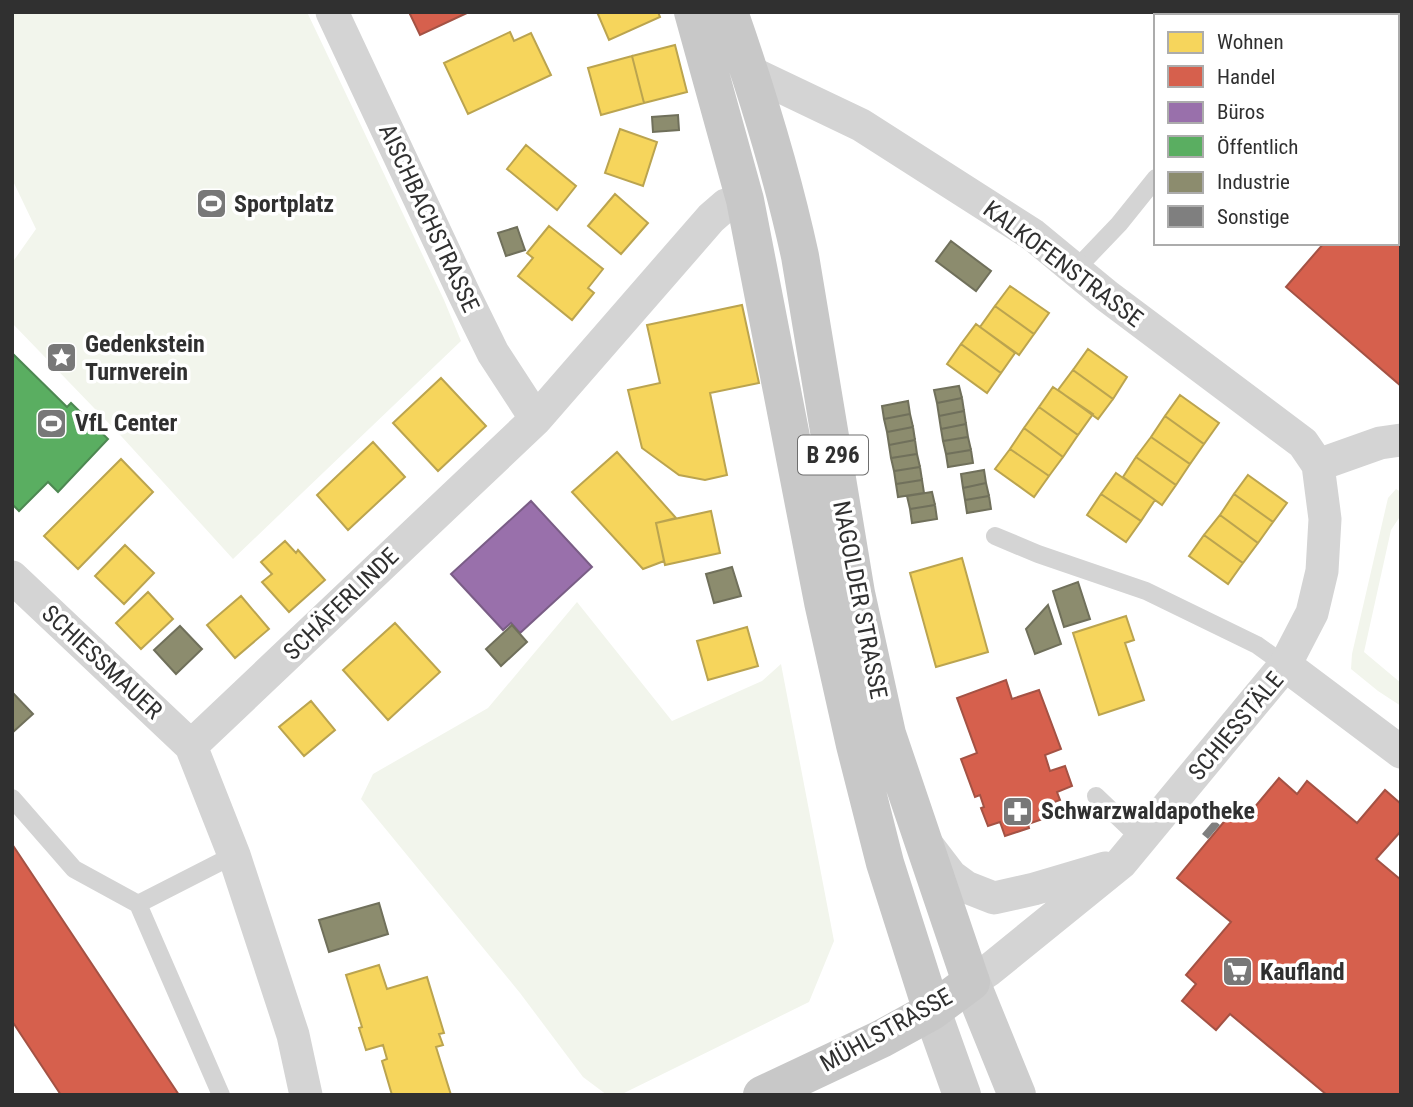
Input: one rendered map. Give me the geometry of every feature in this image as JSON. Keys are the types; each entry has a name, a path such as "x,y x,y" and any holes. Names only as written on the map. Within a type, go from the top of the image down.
{"main road":[{"name":"NAGOLDER STRASSE","path":"693,12 745,200 823,602 855,745 885,863 962,1095"},
{"name":"NAGOLDER STRASSE","path":"729,12 750,72 792,219 856,593 887,734 971,982 1017,1095"},
{"name":"MÜHLSTRASSE","path":"762,1095 881,1039 932,1010 971,982"}],"street":[{"name":"AISCHBACHSTRASSE","path":"332,12 493,353 536,419"},
{"name":"KALKOFENSTRASSE","path":"750,72 861,125 1033,235 1193,362 1303,443 1318,465"},
{"name":"SCHÄFERLINDE","path":"191,746 536,419 711,218 726,205 745,200"},
{"path":"1285,665 1312,613 1322,570 1325,519 1318,465 1380,443 1401,440"},
{"name":"SCHIESSMAUER","path":"12,577 191,746"},
{"name":"SCHIESSTÄLE","path":"971,982 989,970 1131,851 1285,665 1401,752"},
{"path":"191,746 234,855 293,1035 306,1095"},
{"path":"921,836 951,876 966,887 994,898 1034,889 1131,851"}],"lane":[{"path":"1075,270 1119,224 1154,180"},
{"path":"995,536 1146,592 1257,645 1285,665"},
{"path":"1096,796 1131,851"},
{"path":"12,798 74,869 138,904 221,1095"},
{"path":"138,904 234,855"}],"shaded area":[{"name":"Sportplatz","path":"12,12 307,12 461,341 233,559 122,437 12,323 12,263 36,229 12,179"},
{"path":"1396,489 1401,492 1401,515 1391,530 1364,652 1401,683 1401,706 1351,669 1352,654 1388,498"},
{"path":"577,602 672,721 762,681 781,664 834,941 809,1002 620,1095 607,1095 583,1077 520,993 361,799 373,774 488,708"}],"building: Wohnen":[{"path":"597,12 658,12 660,17 609,40"},
{"path":"510,32 514,41 531,33 551,75 468,114 444,63"},
{"path":"675,45 687,92 644,103 632,56"},
{"path":"632,56 644,103 601,115 588,68"},
{"path":"620,129 657,142 643,186 605,173"},
{"path":"526,145 576,186 557,210 507,169"},
{"path":"615,194 648,223 621,254 588,226"},
{"path":"549,226 603,269 588,288 594,293 572,320 518,276 533,258 527,253"},
{"path":"1010,286 1049,313 1034,334 995,306"},
{"path":"742,305 759,383 710,393 727,475 705,480 679,475 642,448 628,390 660,383 647,325"},
{"path":"995,306 1034,334 1019,355 980,327"},
{"path":"976,324 1015,353 1001,373 961,344"},
{"path":"961,344 1001,373 987,393 947,364"},
{"path":"1088,349 1127,377 1113,399 1073,370"},
{"path":"1073,370 1113,399 1098,419 1058,390"},
{"path":"441,378 486,426 438,471 393,423"},
{"path":"1053,387 1093,414 1078,435 1039,407"},
{"path":"1180,395 1219,423 1204,444 1165,416"},
{"path":"1039,407 1078,435 1063,457 1024,428"},
{"path":"1165,416 1204,444 1190,464 1151,437"},
{"path":"1024,428 1063,457 1049,476 1010,449"},
{"path":"1151,437 1190,464 1176,485 1136,457"},
{"path":"373,442 405,477 348,530 317,495"},
{"path":"1010,449 1049,476 1034,497 995,469"},
{"path":"617,452 676,518 656,523 664,561 643,569 572,492"},
{"path":"1136,457 1176,485 1162,505 1123,477"},
{"path":"121,459 153,492 78,569 44,536"},
{"path":"1116,473 1155,500 1141,521 1101,494"},
{"path":"1248,475 1287,503 1273,522 1234,494"},
{"path":"1101,494 1141,521 1126,542 1087,515"},
{"path":"1234,494 1273,522 1258,543 1220,515"},
{"path":"711,511 720,553 665,565 656,523"},
{"path":"1220,515 1258,543 1243,563 1204,535"},
{"path":"1204,535 1243,563 1228,584 1189,556"},
{"path":"285,541 296,553 298,550 325,580 289,612 262,582 272,574 261,562"},
{"path":"125,545 154,573 124,604 95,576"},
{"path":"962,558 988,652 936,667 910,573"},
{"path":"148,592 173,619 141,649 116,623"},
{"path":"241,596 269,629 235,658 207,625"},
{"path":"1126,616 1134,640 1125,643 1144,700 1099,715 1073,633"},
{"path":"395,623 440,672 388,720 343,670"},
{"path":"747,627 758,666 708,680 697,641"},
{"path":"311,701 335,730 304,756 279,727"},
{"path":"379,965 387,989 427,977 444,1033 439,1034 443,1045 436,1047 451,1095 392,1095 382,1061 387,1059 383,1045 366,1050 346,975"}],"building: Handel":[{"path":"409,12 469,12 420,35"},
{"path":"1399,96 1401,386 1286,287 1322,245 1399,245"},
{"path":"1006,680 1012,699 1039,690 1061,749 1045,755 1050,771 1065,766 1072,786 1057,792 1060,800 1041,807 1046,818 1028,824 1029,828 1005,836 1000,822 988,826 981,808 984,807 980,795 975,797 961,759 977,753 957,698"},
{"path":"1279,778 1297,794 1307,781 1357,823 1385,790 1401,804 1401,831 1376,859 1401,880 1401,1095 1327,1095 1230,1014 1216,1030 1182,1001 1196,984 1186,975 1231,922 1177,878 1238,805 1249,814"},
{"path":"12,844 179,1095 61,1095 12,1021"}],"building: Büros":[{"path":"531,501 592,567 520,633 511,623 503,630 451,574"}],"building: Öffentlich":[{"name":"VfL Center","path":"12,353 67,407 71,403 108,439 58,492 48,482 19,511 12,504"}],"building: Industrie":[{"path":"678,115 679,130 653,132 652,117"},
{"path":"517,227 525,250 506,256 498,233"},
{"path":"951,241 991,271 976,291 936,261"},
{"path":"959,386 962,398 937,403 934,390"},
{"path":"962,398 964,411 939,416 937,403"},
{"path":"908,401 910,414 884,419 882,406"},
{"path":"964,411 966,424 941,429 939,416"},
{"path":"910,414 913,427 887,432 884,419"},
{"path":"966,424 968,437 943,441 941,429"},
{"path":"913,427 915,440 889,445 887,432"},
{"path":"968,437 971,450 946,454 943,441"},
{"path":"915,440 917,454 891,458 889,445"},
{"path":"971,450 973,463 948,467 946,454"},
{"path":"917,454 920,467 894,471 891,458"},
{"path":"920,467 922,480 896,484 894,471"},
{"path":"984,470 986,483 963,488 961,474"},
{"path":"922,480 924,493 898,497 896,484"},
{"path":"986,483 989,496 965,500 963,488"},
{"path":"932,492 935,505 910,509 907,496"},
{"path":"989,496 991,509 967,513 965,500"},
{"path":"935,505 937,519 912,523 910,509"},
{"path":"732,567 741,596 714,603 706,574"},
{"path":"1078,582 1090,619 1064,627 1053,591"},
{"path":"1048,605 1061,644 1035,654 1026,629"},
{"path":"512,625 527,642 501,666 486,649"},
{"path":"180,626 202,649 176,674 154,650"},
{"path":"12,692 33,714 12,733"},
{"path":"379,903 388,934 329,952 319,920"}],"building: Sonstige":[{"path":"1214,820 1220,825 1208,839 1202,834"}],"place":[{"name":"Sportplatz","path":"211,204"},
{"name":"Gedenkstein Turnverein","path":"62,358"},
{"name":"VfL Center","path":"52,423"},
{"name":"Schwarzwaldapotheke","path":"1018,811"},
{"name":"Kaufland","path":"1237,972"}]}
